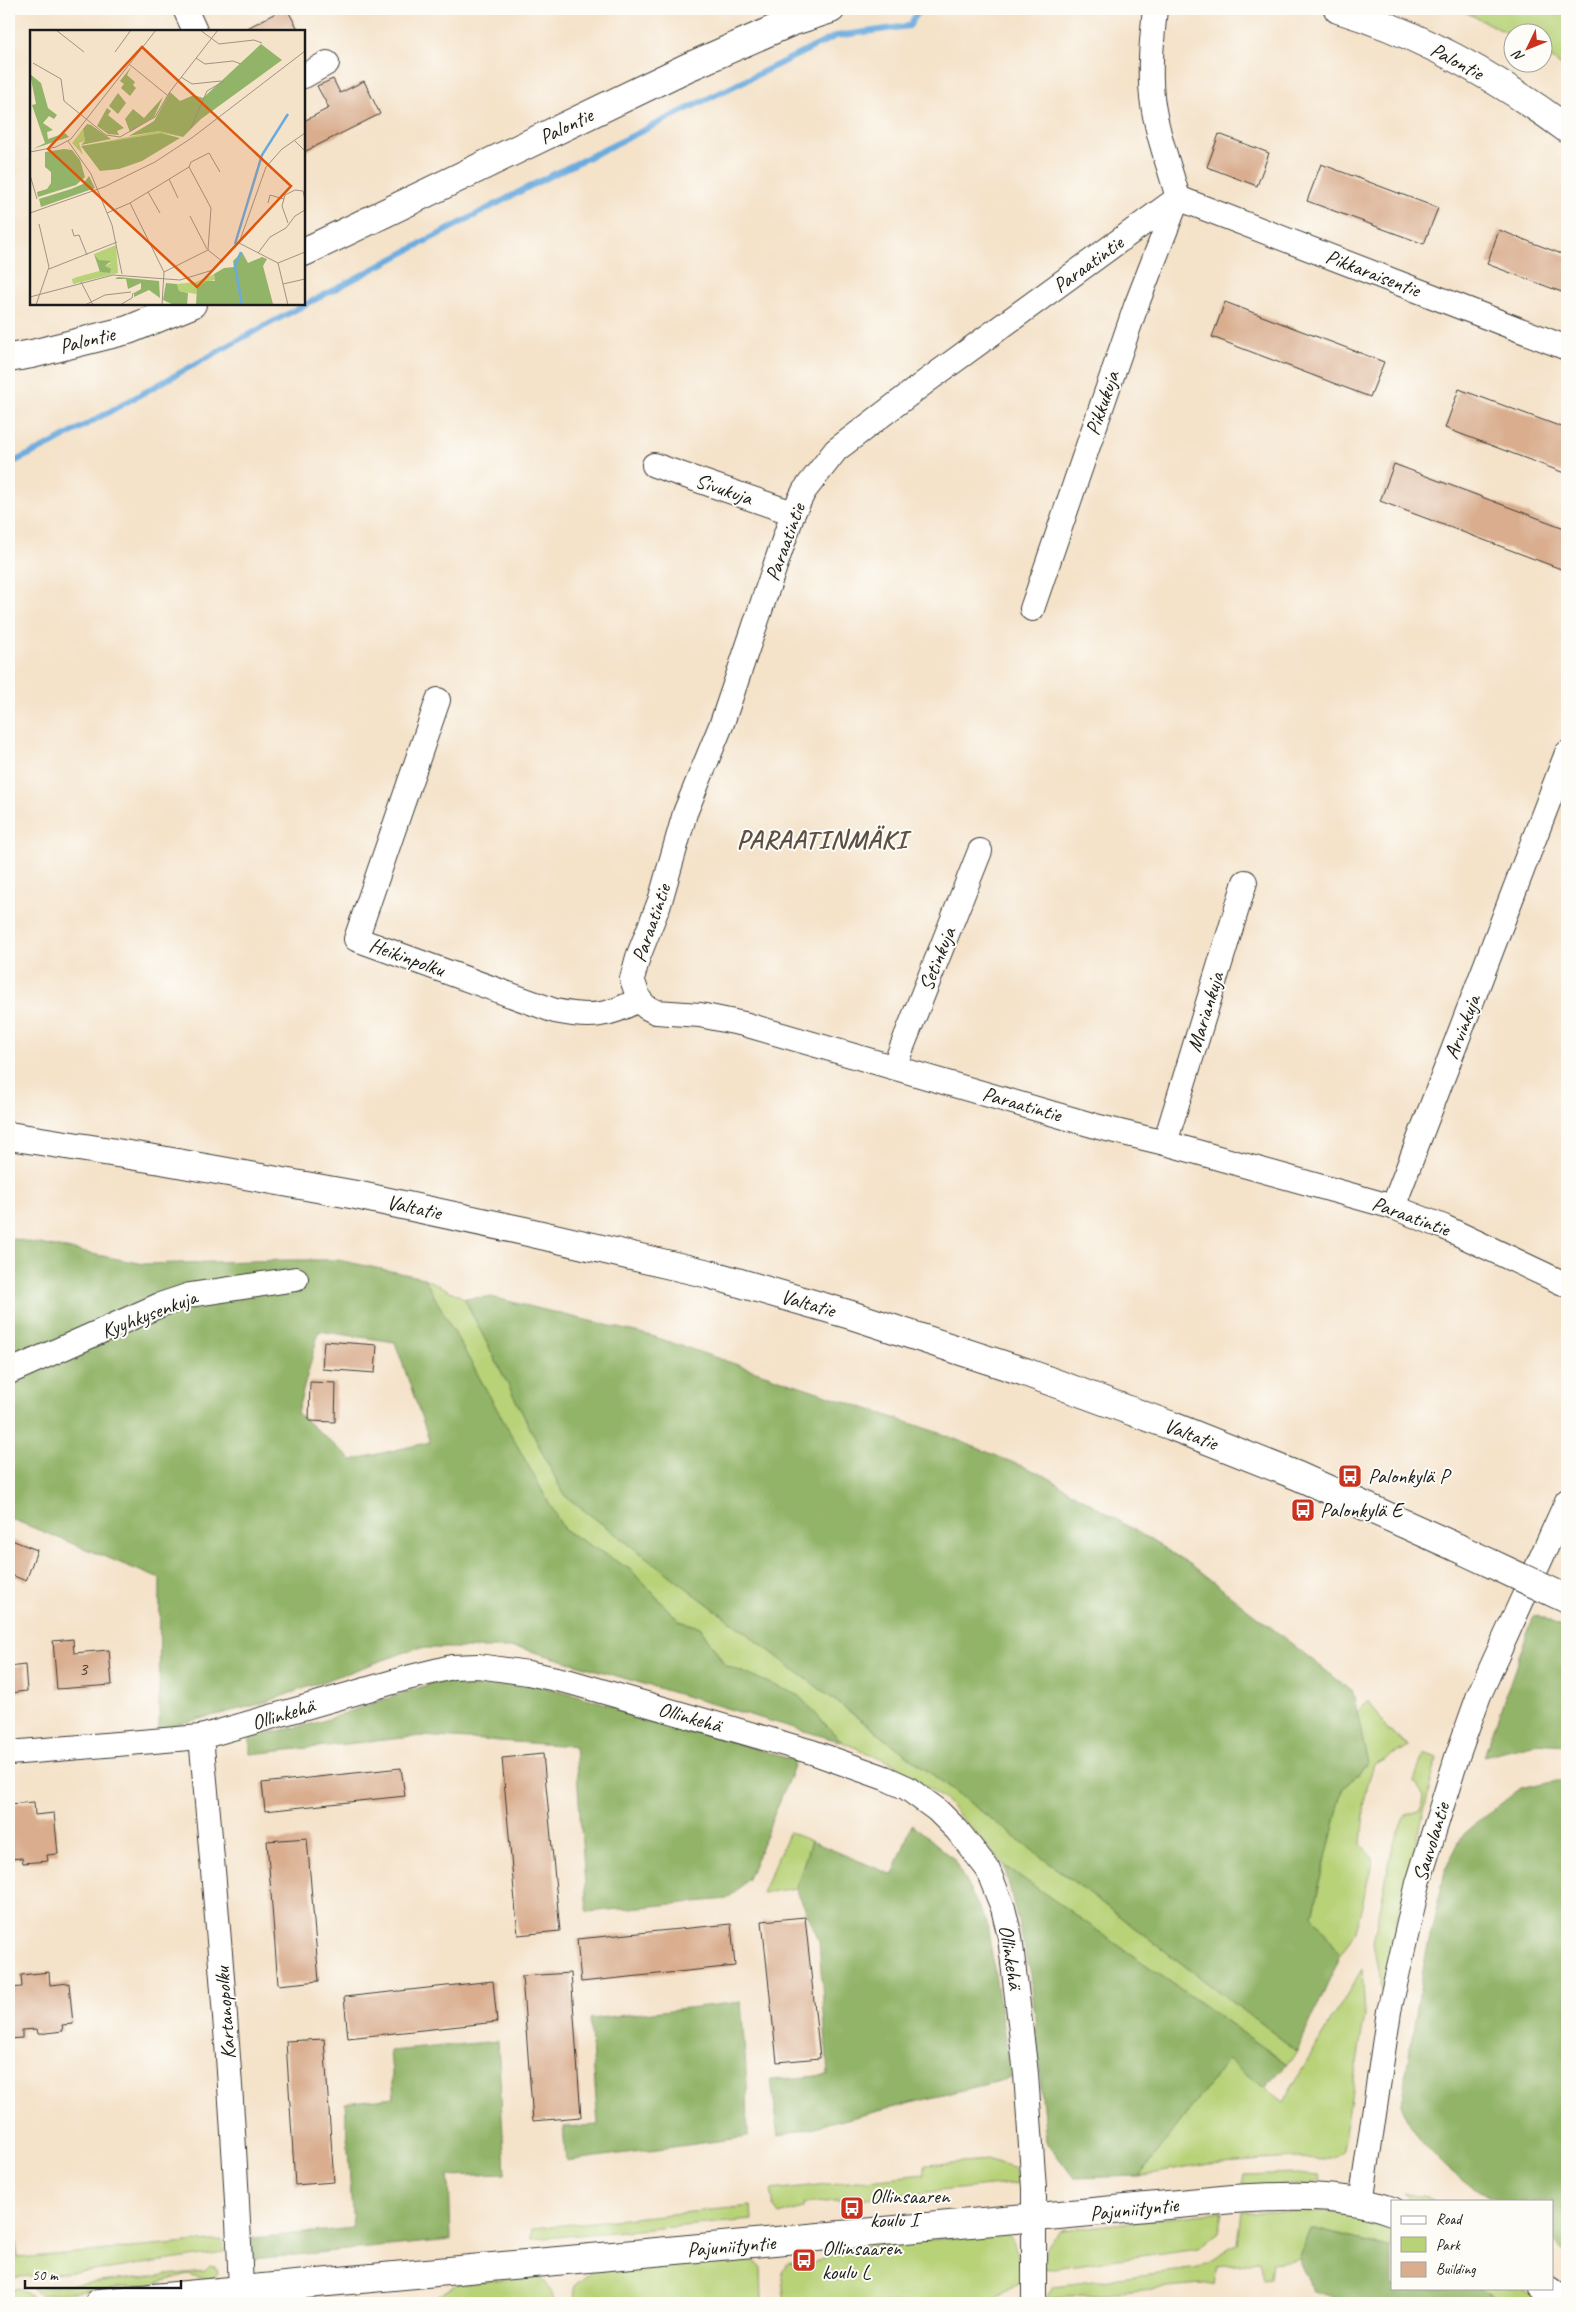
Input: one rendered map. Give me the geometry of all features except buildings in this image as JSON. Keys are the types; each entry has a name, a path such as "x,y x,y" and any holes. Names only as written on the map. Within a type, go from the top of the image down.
{"main road":[{"name":"Palontie","path":"305,252 686,68 791,22 831,9"},
{"name":"Palontie","path":"1338,9 1400,32 1458,60 1497,82 1567,129"},
{"name":"Palontie","path":"9,358 128,330 190,305"},
{"name":"Valtatie","path":"9,1136 161,1160 356,1195 524,1231 709,1274 851,1315 1025,1372 1172,1426 1298,1476 1458,1548 1567,1600"},
{"name":"Pajuniityntie","path":"99,2303 1276,2197 1319,2198 1361,2202 1391,2211"},
{"path":"1547,2290 1566,2303"}],"street":[{"path":"185,9 195,30"},
{"path":"1155,9 1151,75 1152,98 1156,123 1178,198"},
{"path":"305,75 326,63"},
{"name":"Pikkaraisentie","path":"1178,198 1567,348"},
{"name":"Paraatintie","path":"1178,198 928,380 836,450 804,491 793,513 722,723 685,814 660,901 638,957 632,979 639,999 646,1007 656,1012 700,1015 744,1024 1099,1127 1165,1143 1393,1207 1444,1227 1567,1285"},
{"name":"Pikkukuja","path":"1032,609 1136,306 1178,198"},
{"name":"Sivukuja","path":"654,465 793,513"},
{"name":"Heikinpolku","path":"438,700 356,939 555,1011 568,1014 602,1016 622,1010 639,999"},
{"name":"Arvinkuja","path":"1393,1207 1567,753"},
{"name":"Setinkuja","path":"894,1067 980,851"},
{"name":"Mariankuja","path":"1165,1143 1245,882"},
{"name":"Kyyhkysenkuja","path":"9,1372 160,1305 190,1295 296,1279"},
{"name":"Sauvolantie","path":"1361,2202 1389,2011 1418,1883 1457,1757 1479,1695 1567,1501"},
{"name":"Ollinkehä","path":"9,1753 201,1737 407,1678 452,1667 478,1666 528,1672 589,1688 812,1752 885,1778 907,1788 937,1810 974,1849 987,1868 1003,1908 1015,1965 1026,2074 1034,2189 1034,2303"},
{"name":"Kartanopolku","path":"201,1737 221,1945 242,2290"}],"green space":[{"path":"1459,9 1567,9 1567,70 1554,60 1554,22 1504,22 1504,32"},
{"path":"9,1238 144,1264 338,1260 424,1278 564,1530 631,1570 679,1621 700,1627 725,1665 798,1695 842,1742 521,1648 417,1648 260,1704 159,1729 160,1579 9,1518","holes":["319,1331 395,1342 430,1442 352,1460 297,1413"]},
{"path":"424,1278 464,1298 564,1495 1297,2051 1287,2064 1004,1865 946,1801 895,1764 842,1742 798,1695 725,1665 700,1627 679,1621 631,1570 564,1530"},
{"path":"491,1297 652,1336 945,1435 1044,1475 1193,1566 1353,1692 1368,1765 1343,1788 1312,1915 1341,1955 1297,2051 564,1495 464,1298"},
{"path":"1534,1615 1567,1629 1567,1745 1535,1743 1484,1756"},
{"path":"495,1676 573,1694 796,1761 748,1879 727,1899 587,1912 575,1746 422,1736 250,1754 250,1737 316,1723 441,1680"},
{"path":"1369,1701 1387,1729 1409,1746 1374,1766 1366,1788 1361,1844 1373,1858 1356,1931 1341,1955 1312,1915 1343,1788 1368,1765 1357,1712"},
{"path":"1424,1753 1437,1758 1395,1928 1382,1992 1373,1943 1393,1845 1405,1815 1421,1810 1423,1797 1414,1781"},
{"path":"1552,1781 1567,1781 1567,2255 1554,2243 1554,2200 1499,2200 1469,2184 1454,2174 1428,2148 1417,2134 1401,2104 1425,1959 1446,1868 1463,1834 1521,1788"},
{"path":"912,1824 953,1858 987,1923 1011,2078 779,2136 771,2080 828,2075 819,1940 796,1888 811,1841 893,1875"},
{"path":"789,1832 811,1841 796,1888 762,1893"},
{"path":"1004,1865 1287,2064 1264,2088 1228,2060 1139,2176 1074,2178 1046,2141 1031,1974"},
{"path":"1362,1969 1365,2015 1342,2151 1331,2159 1292,2158 1209,2164 1139,2176 1228,2060 1283,2102"},
{"path":"741,2002 747,2082 748,2137 566,2161 563,2127 598,2125 590,2019"},
{"path":"498,2041 505,2174 449,2176 451,2240 253,2259 252,2238 353,2228 345,2103 394,2097 390,2051"},
{"path":"987,2160 1015,2169 1021,2183 804,2204 803,2208 779,2215 774,2208 771,2190 925,2174 925,2165"},
{"path":"1297,2173 1320,2175 1321,2180 1307,2185 1242,2186 1244,2175"},
{"path":"1404,2193 1423,2194 1436,2200 1411,2200"},
{"path":"751,2206 752,2220 532,2239 533,2228"},
{"path":"1328,2211 1391,2223 1391,2248 1310,2228 1298,2259 1273,2263 1271,2279 1263,2280 1259,2262 1217,2266 1214,2284 1047,2298 1054,2286 1199,2268 1237,2244 1241,2212"},
{"path":"1223,2212 1219,2231 1198,2248 1046,2269 1046,2247 1051,2239 1061,2230"},
{"path":"1310,2228 1391,2248 1391,2290 1481,2290 1508,2303 1351,2303 1313,2291 1298,2259"},
{"path":"1001,2233 1013,2240 1018,2255 1021,2281 987,2303 785,2303 781,2271 788,2263 810,2265 842,2248"},
{"path":"222,2240 224,2252 109,2269 9,2278 9,2243 16,2243 18,2258"},
{"path":"747,2257 761,2267 762,2303 577,2303 574,2286 592,2271"},
{"path":"210,2266 216,2267 218,2273 211,2281 188,2274 150,2285 41,2295 31,2289 205,2271"},
{"path":"533,2276 548,2285 554,2303 401,2303 430,2301 457,2284"},
{"path":"20,2288 32,2297 9,2299 9,2289"},
{"path":"1481,2290 1526,2290 1539,2299 1537,2303 1508,2303"}],"waterway":[{"path":"305,305 540,181 836,36 909,26 920,9"},
{"path":"9,464 53,443 305,305"}],"place":[{"name":"Palonkylä P","path":"1350,1476"},
{"name":"Palonkylä E","path":"1303,1510"},
{"name":"Ollinsaaren koulu I","path":"852,2208"},
{"name":"Ollinsaaren koulu L","path":"804,2260"}],"district":[{"name":"PARAATINMÄKI","path":"822,839"}]}
